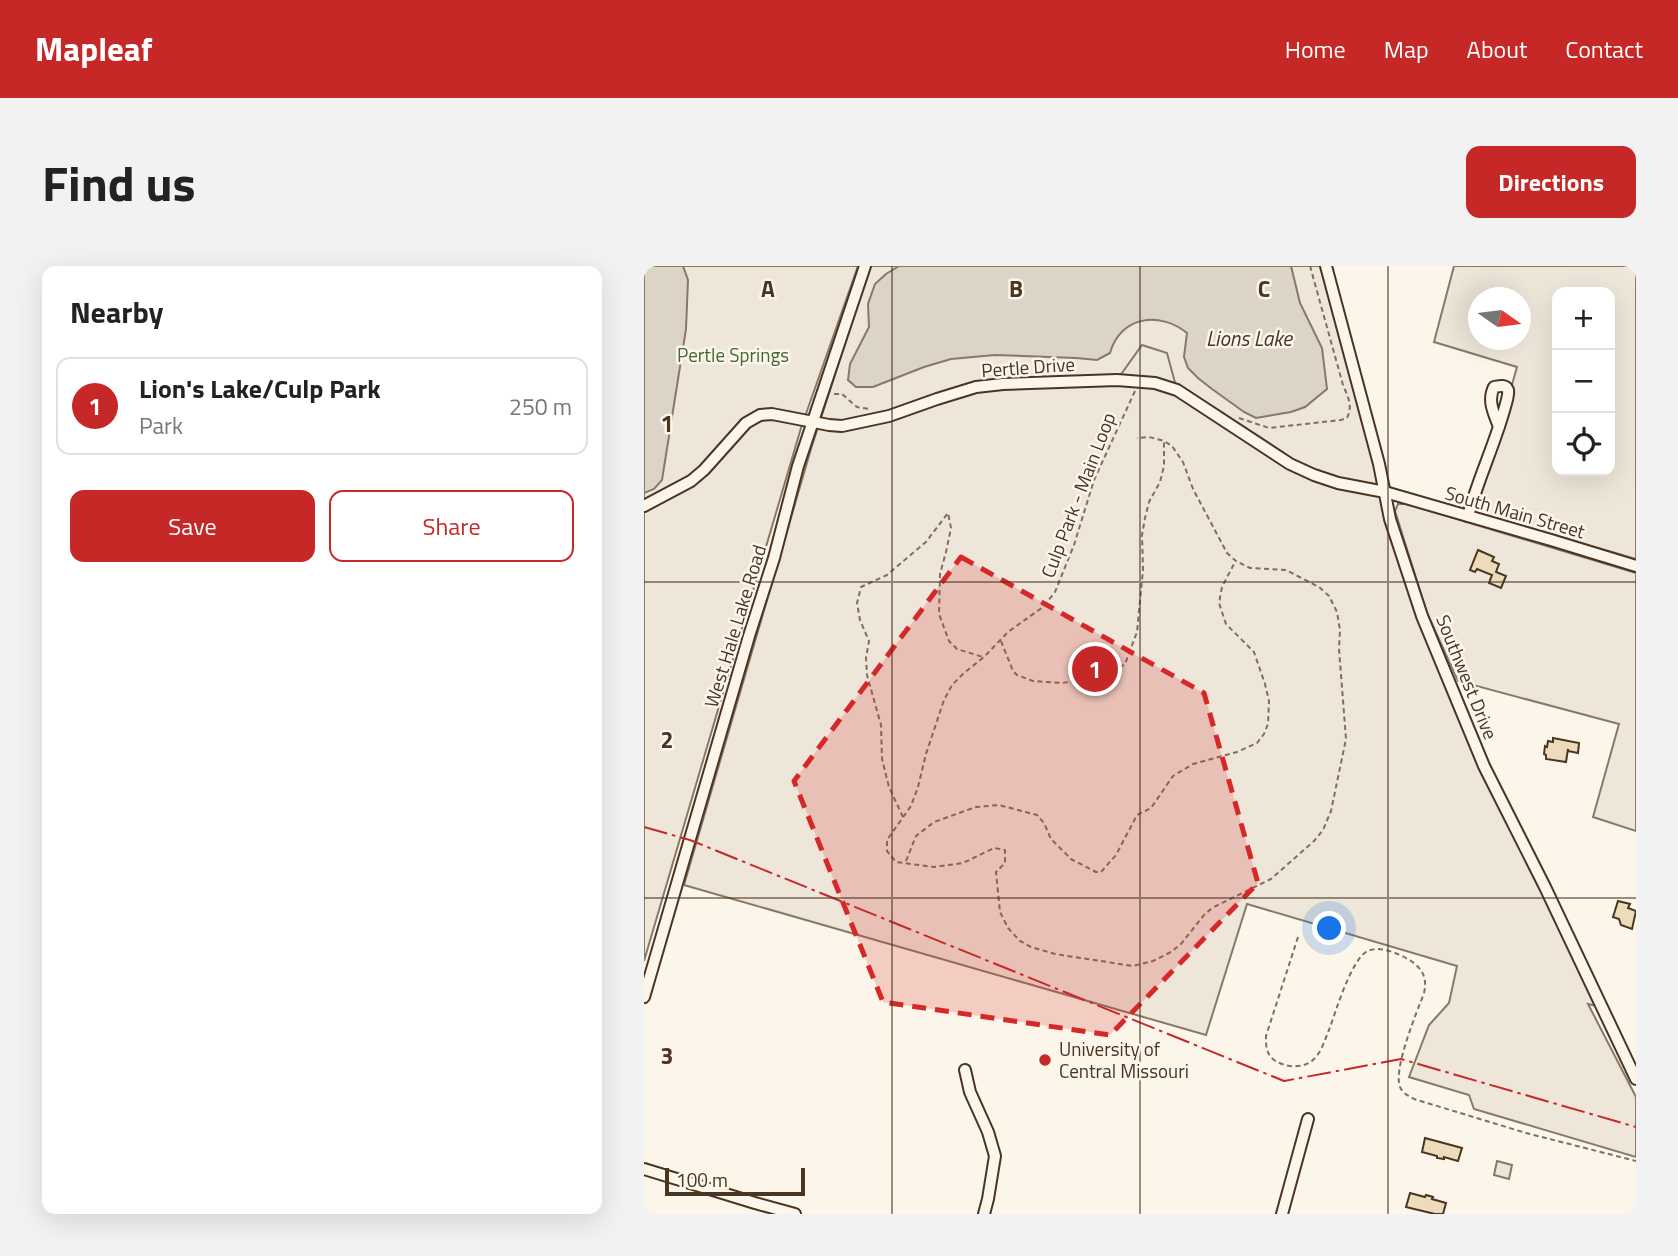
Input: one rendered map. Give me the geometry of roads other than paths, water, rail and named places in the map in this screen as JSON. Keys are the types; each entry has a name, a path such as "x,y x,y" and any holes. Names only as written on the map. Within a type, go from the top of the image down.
{"street":[{"name":"West Hale Lake Road","path":"644,997 774,558 798,466 865,266"},
{"name":"Southwest Drive","path":"1326,266 1379,464 1390,519 1422,616 1484,766 1545,887 1636,1080"},
{"name":"Pertle Drive","path":"644,506 691,481 746,423 760,415 772,414 842,426 889,416 976,387 1105,380 1155,383 1177,390 1290,464 1314,475 1385,492"},
{"path":"1468,516 1499,427"},
{"name":"South Main Street","path":"1385,492 1636,566"},
{"path":"965,1070 970,1092 988,1132 995,1156 989,1199 984,1214"},
{"path":"1282,1214 1308,1119"},
{"path":"644,1169 795,1214"}],"water":[{"path":"644,266 683,266 688,280 686,329 662,480 654,489 644,493"},
{"name":"Lions Lake","path":"899,266 1291,266 1300,303 1322,348 1327,389 1305,407 1256,418 1212,389 1188,368 1184,357 1187,333 1176,326 1153,320 1142,321 1122,331 1110,353 1097,360 995,355 951,359 873,387 856,387 848,380 850,364 869,327 868,304 875,284"}],"place":[{"name":"Lion's Lake/Culp Park","path":"1095,669"},
{"name":"University of Central Missouri","path":"1045,1060"}],"park label":[{"name":"Pertle Springs","path":"733,355"}]}
